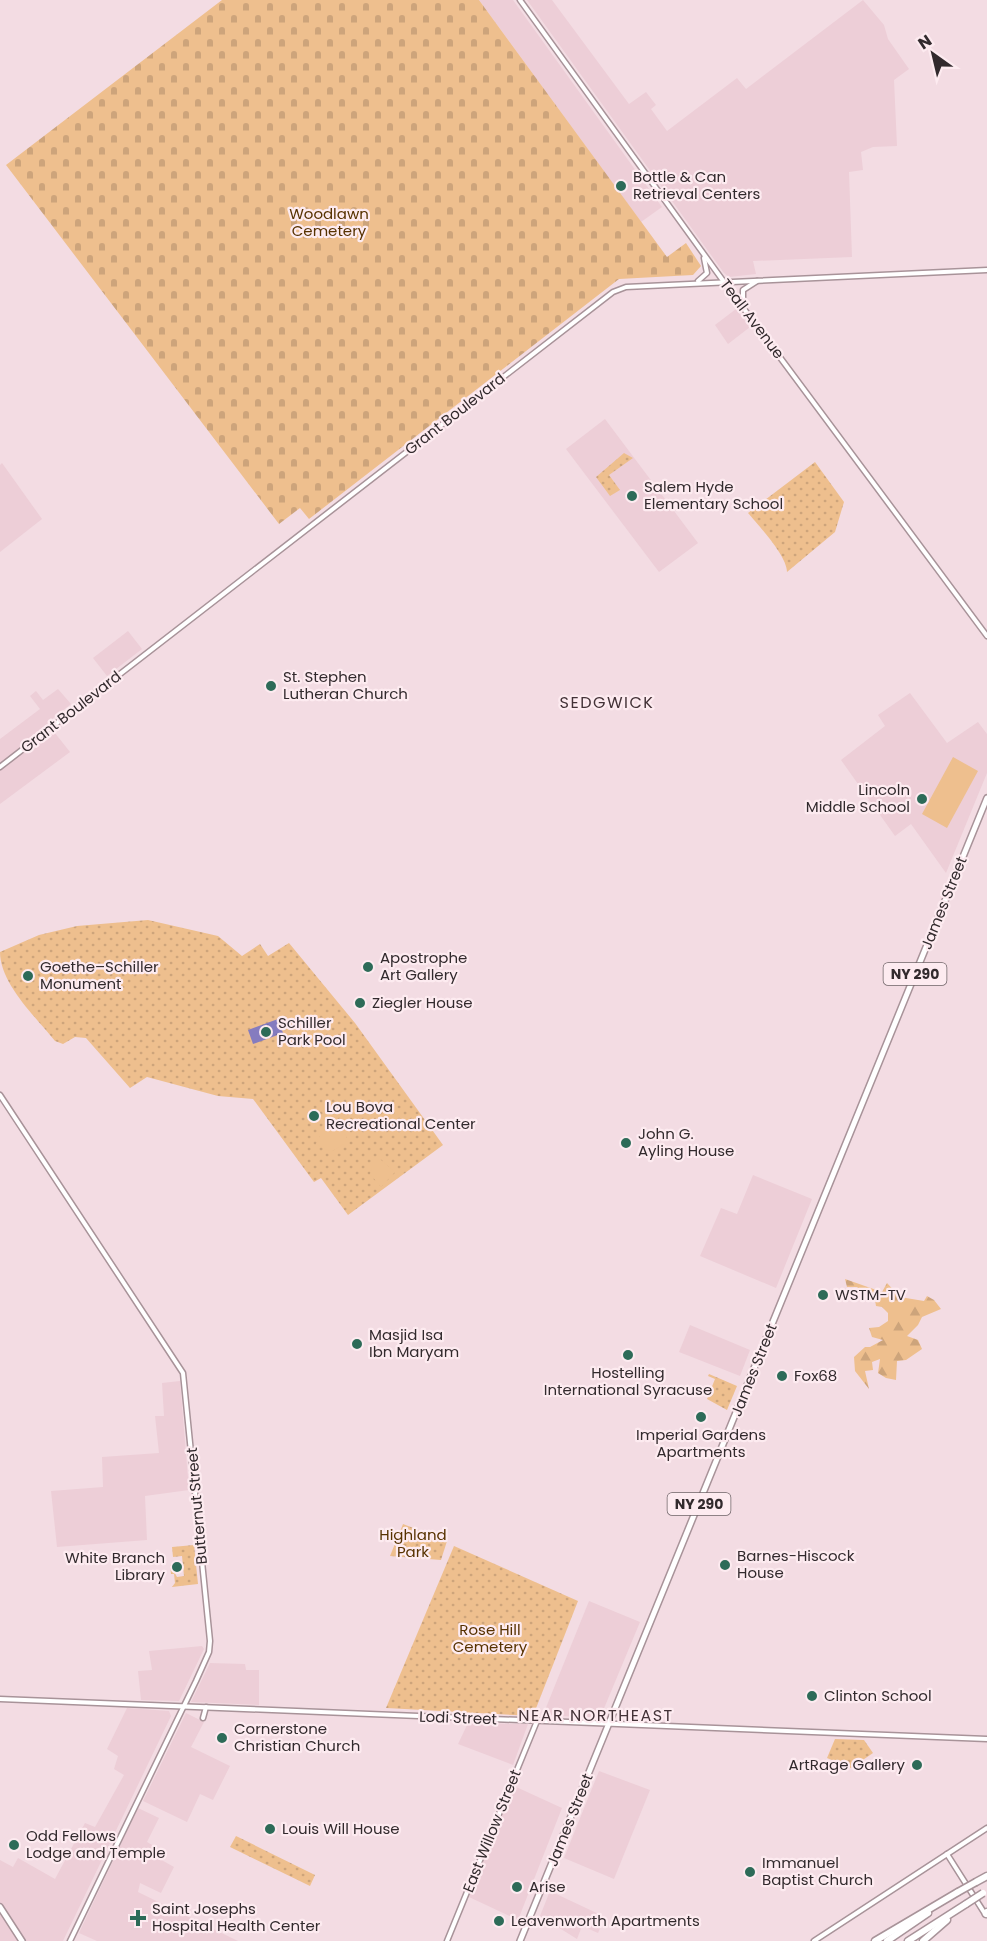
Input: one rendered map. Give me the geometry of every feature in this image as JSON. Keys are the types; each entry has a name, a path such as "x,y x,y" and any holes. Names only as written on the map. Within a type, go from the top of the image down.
{"highway":[{"path":"875,1941 987,1876"},
{"path":"887,1941 958,1892"},
{"path":"908,1941 985,1892"},
{"path":"923,1941 966,1904"}],"main road":[{"name":"James Street","path":"520,1941 987,798"},
{"path":"0,1907 22,1941"}],"street":[{"name":"Teall Avenue","path":"520,0 723,282 987,636"},
{"path":"695,283 707,273 702,252"},
{"name":"Grant Boulevard","path":"0,767 613,292 626,286 987,270"},
{"path":"743,308 743,290 759,280"},
{"name":"Butternut Street","path":"0,1095 183,1373 210,1647 70,1941"},
{"name":"Lodi Street","path":"0,1699 987,1739"},
{"path":"203,1718 206,1707"},
{"name":"East Willow Street","path":"447,1941 537,1721"},
{"path":"814,1941 987,1828"},
{"path":"947,1854 987,1914"}],"shaded area":[{"path":"479,0 513,0 662,207 641,222"},
{"path":"527,0 552,0 629,104 646,92 656,105 651,109 667,131 737,78 746,89 863,0 884,25 888,39 909,69 894,80 897,146 873,147 861,152 863,170 849,172 852,257 753,261 756,274 729,277"},
{"path":"736,309 750,327 728,344 715,325"},
{"name":"Salem Hyde Elementary School","path":"605,419 698,543 659,572 566,449"},
{"path":"2,463 42,519 0,552 0,465"},
{"path":"128,631 142,649 107,676 93,658"},
{"path":"58,689 71,704 47,723 70,752 0,804 0,739 40,709 30,696 36,691 43,700"},
{"name":"Lincoln Middle School","path":"910,693 947,743 978,722 987,734 987,773 946,873 911,824 895,836 841,760 885,726 878,715"},
{"path":"753,1175 812,1199 776,1288 700,1256 721,1208 737,1214"},
{"path":"690,1325 750,1350 740,1376 679,1352"},
{"path":"180,1381 189,1490 145,1496 147,1540 57,1547 51,1491 103,1487 102,1457 159,1453 155,1416 164,1416 162,1383"},
{"path":"589,1601 640,1622 600,1718 543,1715"},
{"path":"202,1646 204,1649 179,1701 141,1700 138,1671 152,1670 149,1651"},
{"path":"210,1663 245,1664 246,1670 259,1670 259,1705 191,1702"},
{"path":"127,1708 169,1711 171,1716 63,1941 0,1941 0,1860 13,1867 18,1858 55,1879 85,1823 95,1827 124,1775 114,1769 118,1756 107,1749"},
{"path":"186,1713 204,1722 191,1747 230,1766 213,1800 200,1794 187,1822 143,1801"},
{"path":"468,1723 528,1724 513,1765 458,1744"},
{"path":"599,1771 650,1790 614,1879 564,1858"},
{"path":"514,1786 562,1808 518,1920 469,1897"},
{"path":"138,1808 159,1818 147,1842 161,1850 158,1858 174,1867 161,1893 140,1883 138,1892 238,1941 97,1941 79,1933"},
{"path":"550,1891 605,1917 598,1933 582,1926 577,1939 540,1916"}],"green space":[{"name":"Woodlawn Cemetery","path":"222,0 479,0 667,257 686,243 701,266 693,275 619,279 309,519 300,508 279,524 6,165"},
{"path":"624,453 633,458 609,475 620,490 610,496 596,477"},
{"path":"815,462 844,502 835,532 787,572 778,550 748,513"},
{"path":"953,757 978,771 947,828 922,814"},
{"path":"148,920 218,936 242,956 260,944 268,956 289,943 355,1023 443,1145 348,1215 321,1178 314,1182 253,1099 218,1096 147,1077 130,1088 86,1038 75,1037 63,1044 55,1041 20,1000 6,976 0,952 39,935 77,926"},
{"path":"329,1123 347,1136 344,1144 331,1152 316,1144 325,1125"},
{"path":"380,1159 395,1172 381,1187 370,1174 372,1167"},
{"path":"845,1279 882,1292 887,1283 900,1297 924,1301 927,1296 934,1300 941,1309 922,1317 918,1325 907,1336 918,1340 922,1349 906,1360 897,1361 896,1380 878,1373 880,1359 872,1362 873,1370 865,1371 869,1389 855,1371 854,1357 865,1347 870,1347 883,1340 872,1337 869,1328 879,1327 888,1321 888,1313 882,1307 876,1306 875,1300 857,1287 847,1287"},
{"path":"709,1374 737,1386 727,1410 707,1399 715,1379 708,1376"},
{"name":"Highland Park","path":"403,1524 447,1541 441,1560 390,1556"},
{"path":"194,1545 198,1584 172,1587 175,1583 170,1564 177,1577 184,1576 182,1556 173,1557 172,1547"},
{"name":"Rose Hill Cemetery","path":"454,1546 578,1601 533,1716 386,1708"},
{"path":"835,1739 864,1740 873,1753 851,1768 827,1758"},
{"path":"236,1836 315,1875 310,1886 230,1847"}],"water":[{"name":"Schiller Park Pool","path":"278,1019 283,1033 253,1044 248,1030"}],"place":[{"name":"Bottle & Can Retrieval Centers","path":"621,186"},
{"name":"Salem Hyde Elementary School","path":"632,496"},
{"name":"St. Stephen Lutheran Church","path":"271,686"},
{"name":"Lincoln Middle School","path":"922,799"},
{"name":"Apostrophe Art Gallery","path":"368,967"},
{"name":"Goethe–Schiller Monument","path":"28,976"},
{"name":"Ziegler House","path":"360,1003"},
{"name":"Schiller Park Pool","path":"266,1032"},
{"name":"Lou Bova Recreational Center","path":"314,1116"},
{"name":"John G. Ayling House","path":"626,1143"},
{"name":"WSTM-TV","path":"823,1295"},
{"name":"Masjid Isa Ibn Maryam","path":"357,1344"},
{"name":"Hostelling International Syracuse","path":"628,1355"},
{"name":"Fox68","path":"782,1376"},
{"name":"Imperial Gardens Apartments","path":"701,1417"},
{"name":"Barnes-Hiscock House","path":"725,1565"},
{"name":"White Branch Library","path":"177,1567"},
{"name":"Clinton School","path":"812,1696"},
{"name":"Cornerstone Christian Church","path":"222,1738"},
{"name":"ArtRage Gallery","path":"917,1765"},
{"name":"Louis Will House","path":"270,1829"},
{"name":"Odd Fellows Lodge and Temple","path":"14,1845"},
{"name":"Immanuel Baptist Church","path":"750,1872"},
{"name":"Arise","path":"517,1887"},
{"name":"Saint Josephs Hospital Health Center","path":"138,1918"},
{"name":"Leavenworth Apartments","path":"499,1921"}],"district":[{"name":"SEDGWICK","path":"607,702"},
{"name":"NEAR NORTHEAST","path":"596,1715"}]}
